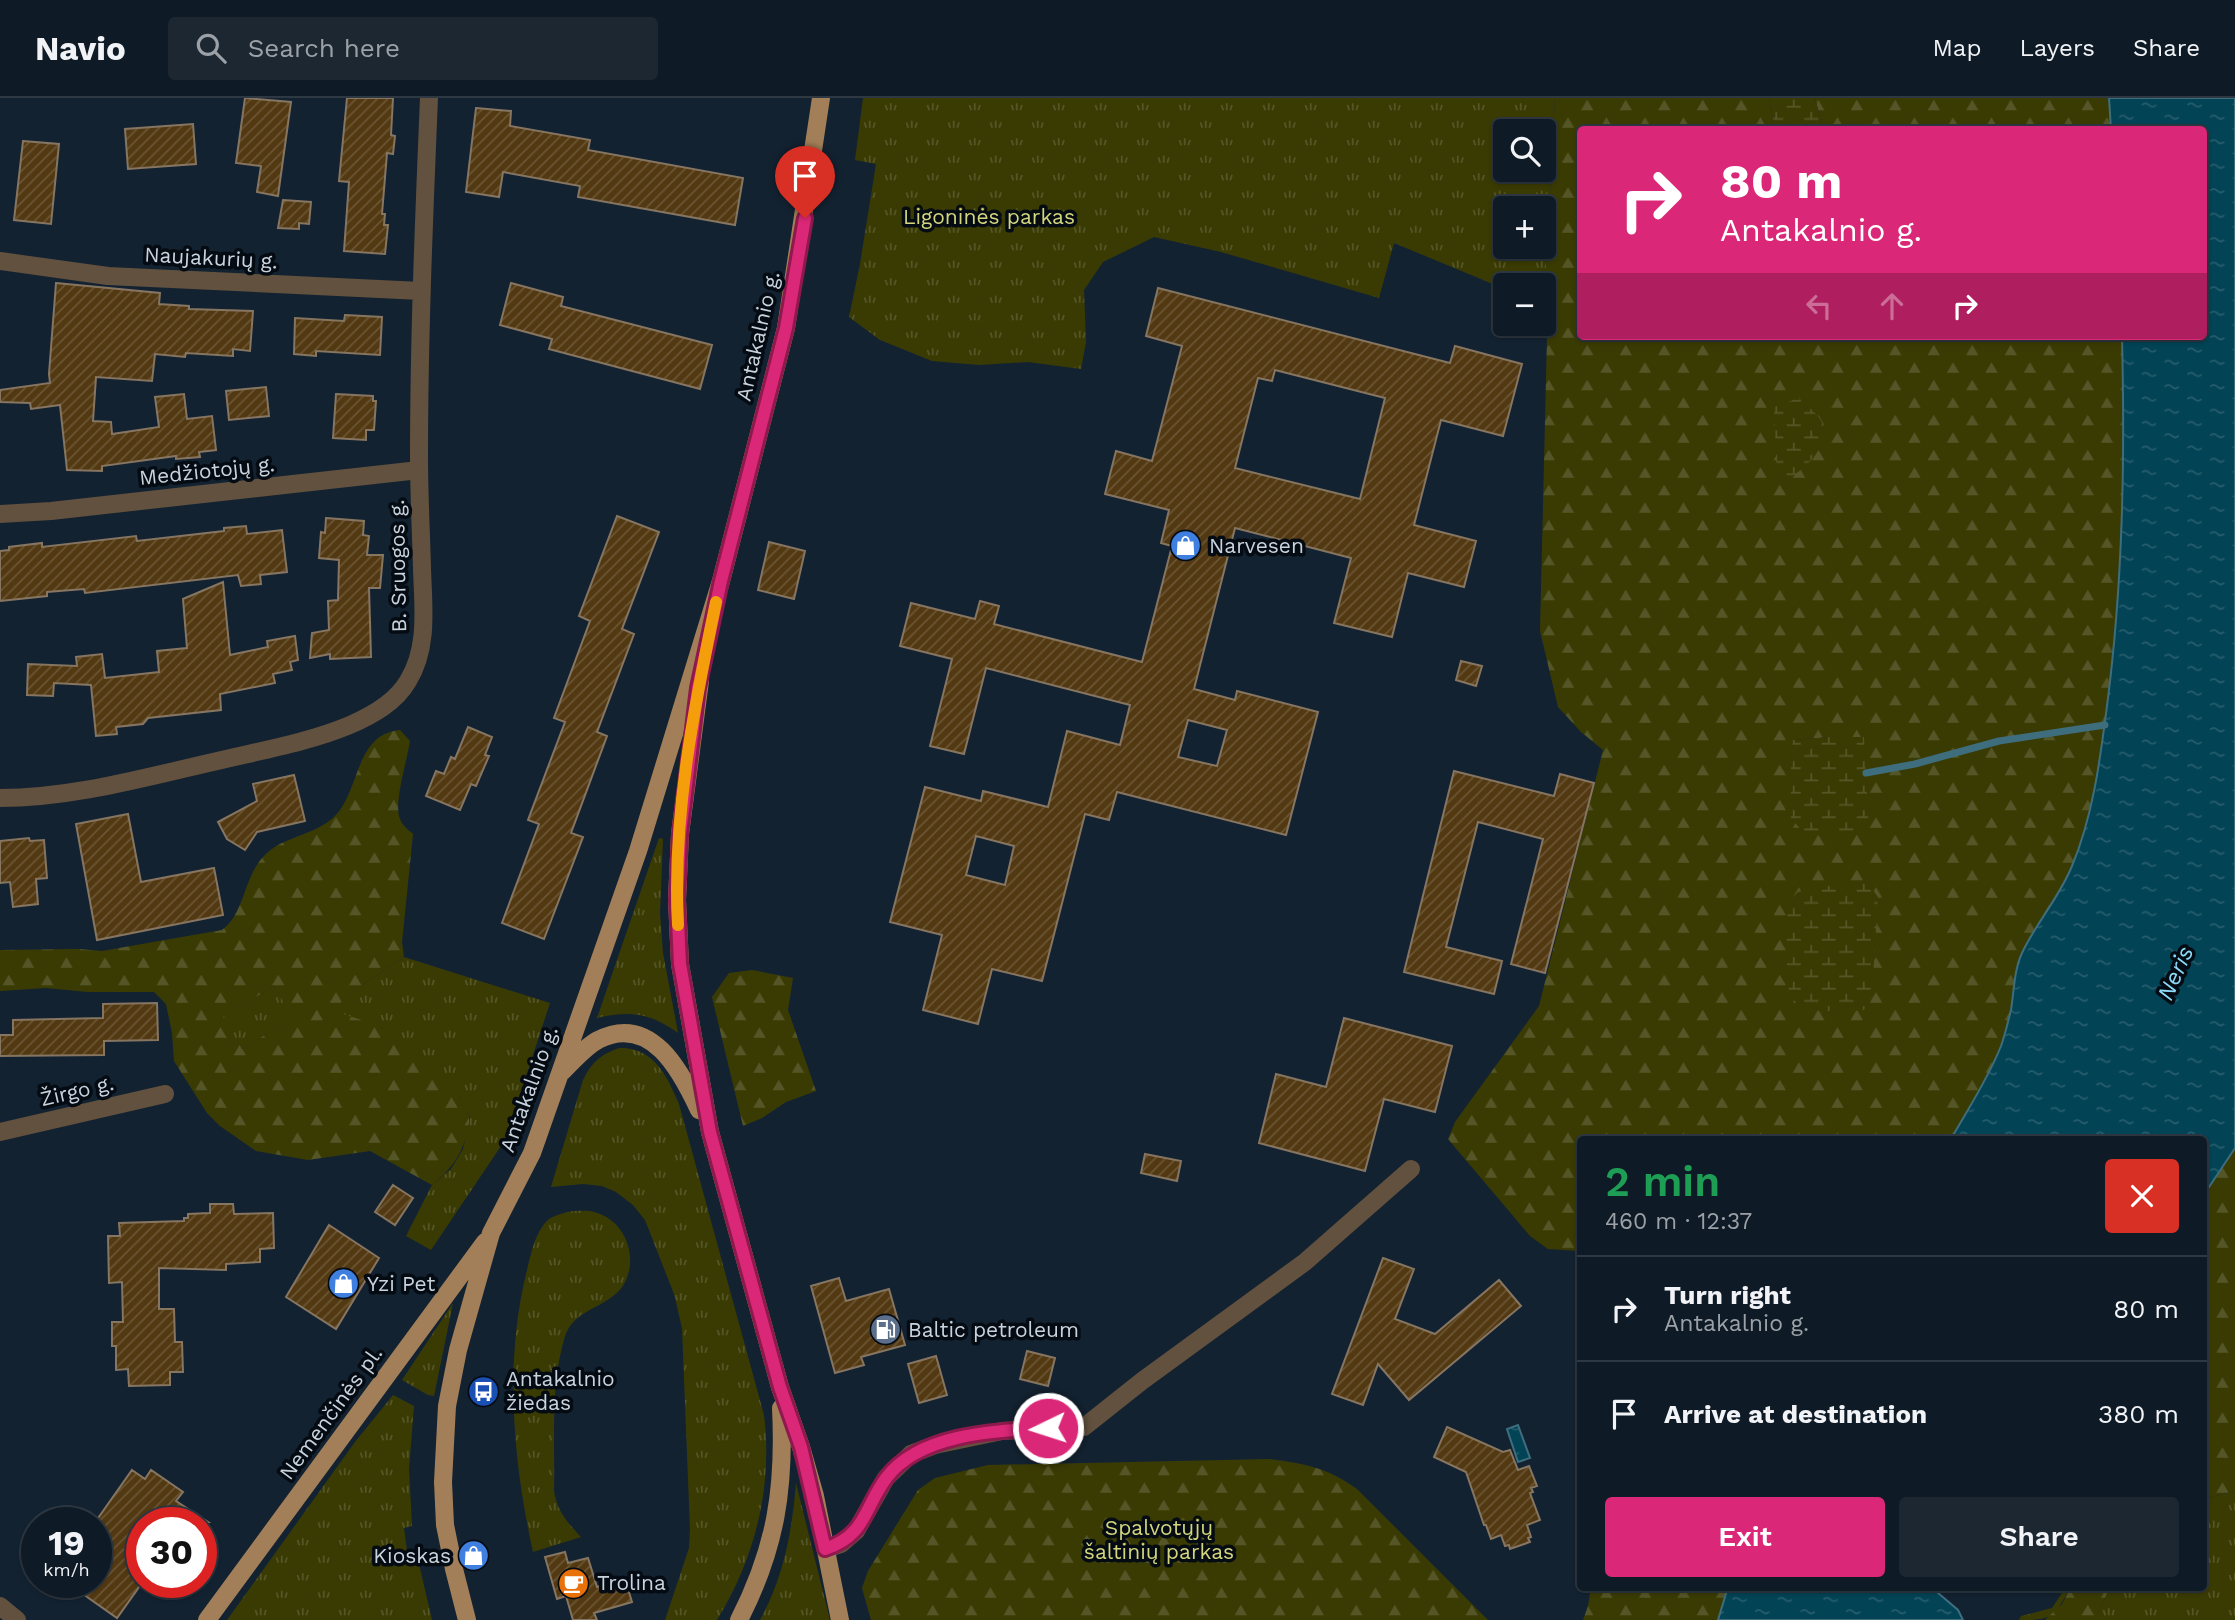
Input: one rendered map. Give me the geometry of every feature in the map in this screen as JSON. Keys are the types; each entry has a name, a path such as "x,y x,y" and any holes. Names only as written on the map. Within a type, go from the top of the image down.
{"main road":[{"name":"Antakalnio g.","path":"821,98 786,328 721,581 698,688 680,834 677,900 680,964 710,1132 780,1387 801,1447 840,1620"},
{"name":"Antakalnio g.","path":"467,1620 445,1525 443,1482 447,1406 458,1350 491,1233 532,1153 638,851 721,581"},
{"path":"558,1076 598,1040 628,1034 643,1037 666,1053 675,1065 710,1132"},
{"name":"Nemenčinės pl.","path":"206,1620 491,1233"},
{"path":"739,1620 757,1585 780,1498 783,1449 780,1387"}],"street":[{"name":"B. Sruogos g.","path":"0,798 37,798 100,788 301,740 350,725 377,712 396,698 407,683 417,663 424,631 419,470 421,291 429,98"},
{"name":"Naujakurių g.","path":"0,261 108,276 421,291"},
{"name":"Medžiotojų g.","path":"0,514 51,511 419,470"},
{"name":"Žirgo g.","path":"0,1132 165,1094"},
{"path":"825,1549 841,1544 856,1531 886,1478 911,1454 935,1445 1002,1431 1084,1427 1142,1381 1305,1262 1411,1169"},
{"path":"0,1606 17,1620"}],"green space":[{"name":"Ligoninės parkas","path":"863,98 1555,98 1554,119 1493,119 1493,182 1551,182 1550,196 1493,196 1493,259 1547,259 1546,273 1493,273 1493,284 1394,243 1379,298 1221,252 1154,237 1103,262 1084,290 1086,342 1081,369 1028,362 979,365 932,361 880,340 849,317 876,164 855,160"},
{"path":"1555,98 1769,98 1774,126 1577,126 1577,340 2122,340 2123,475 2120,568 2108,706 2095,787 2086,828 2072,866 2019,960 2011,1010 2001,1046 1953,1136 1577,1136 1577,1251 1548,1249 1530,1236 1448,1139 1455,1122 1539,1006 1603,750 1581,732 1558,707 1540,631 1547,336 1556,336 1556,273 1546,273 1547,259 1556,259 1556,196 1550,196 1551,182 1556,182","holes":["1863,737 1791,818 1791,758 1794,740"]},
{"path":"1769,98 1815,98 1822,126 1774,126"},
{"path":"1815,98 2109,98 2111,126 1822,126"},
{"path":"1799,398 1822,423 1820,448 1810,461 1790,478 1777,477 1774,407"},
{"path":"400,730 410,741 398,809 401,821 413,834 402,942 404,957 333,1009 395,1035 421,1054 457,1091 469,1117 467,1133 458,1156 432,1185 370,1151 308,1160 256,1151 220,1126 207,1113 174,1061 166,1004 154,992 88,992 46,988 0,991 0,950 102,951 222,930 235,915 251,875 263,857 271,849 332,819 347,799 368,750 386,733","holes":["274,986 293,1018 242,1049 223,1017"]},
{"path":"1864,737 1868,818 1865,833 1830,834 1802,831 1791,818 1793,740"},
{"path":"659,838 663,839 660,913 663,953 678,1033 658,1021 639,1015 620,1014 597,1018"},
{"path":"1868,883 1878,897 1872,993 1864,1010 1841,1012 1800,1009 1789,992 1785,937 1789,901 1802,888"},
{"path":"404,957 550,1003 505,1140 431,1250 406,1236 432,1185 451,1169 463,1149 470,1118 460,1096 422,1055 383,1028 349,1018 332,1009"},
{"path":"752,970 793,978 788,1010 816,1091 786,1102 762,1118 743,1126 712,997 729,973"},
{"path":"274,986 294,1018 242,1049 222,1017"},
{"path":"619,1048 641,1052 658,1065 679,1104 764,1415 766,1469 758,1521 742,1572 717,1620 665,1620 689,1548 690,1529 682,1328 674,1294 645,1220 633,1205 616,1192 602,1186 583,1184 551,1187 583,1080 597,1060"},
{"path":"2235,1148 2235,1491 2207,1498 2207,1190"},
{"path":"567,1212 594,1212 613,1222 620,1229 629,1248 629,1270 626,1280 613,1296 586,1312 570,1326 560,1355 554,1413 554,1491 563,1516 581,1537 533,1552 516,1447 515,1340 530,1257 537,1237 548,1220"},
{"path":"453,1303 434,1396 428,1395 402,1380"},
{"path":"393,1395 414,1406 409,1469 412,1526 404,1528 407,1551 416,1551 432,1620 227,1620 355,1442"},
{"name":"Spalvotųjų šaltinių parkas","path":"1270,1459 1315,1468 1357,1489 1488,1620 871,1620 862,1588 868,1571 918,1490 935,1478 988,1465"},
{"path":"796,1483 830,1620 760,1620 786,1553"},
{"path":"2235,1491 2235,1620 2095,1620 2108,1591 2207,1591 2207,1498"},
{"path":"1590,1591 1727,1591 1718,1620 1583,1620"},
{"path":"2063,1591 2069,1591 2052,1615 2040,1619 2019,1620 2021,1616 2052,1608"},
{"path":"2069,1591 2108,1591 2095,1620 2045,1620 2062,1604"}],"water":[{"name":"Neris","path":"2109,98 2235,98 2235,1148 2207,1190 2207,1136 1953,1136 2001,1046 2011,1010 2019,960 2072,866 2095,788 2112,660 2120,568 2123,475 2122,340 2207,340 2207,126 2111,126"},
{"path":"1518,1425 1530,1458 1518,1462 1507,1429"},
{"path":"1727,1591 1936,1591 1958,1610 1963,1620 1718,1620"}],"building":[{"path":"245,98 291,102 278,196 257,192 261,166 236,163"},
{"path":"347,98 393,98 391,135 395,136 393,154 387,153 382,214 385,214 384,225 388,225 385,254 344,251 349,182 339,181"},
{"path":"476,108 511,111 510,126 590,140 588,150 743,178 735,225 578,197 580,186 503,172 499,197 466,192"},
{"path":"193,124 196,164 128,169 125,129"},
{"path":"23,141 59,144 51,224 14,220"},
{"path":"283,200 311,202 309,224 299,223 299,229 278,228"},
{"path":"56,283 160,293 159,304 189,306 189,309 253,311 250,351 233,349 233,356 186,353 185,357 155,354 152,381 96,377 93,421 111,422 112,434 159,427 155,397 184,394 187,419 212,416 216,450 199,452 200,457 176,459 176,456 102,466 102,471 67,470 60,405 31,409 30,403 0,402 0,390 50,383"},
{"path":"511,283 563,297 561,306 712,345 700,389 549,349 552,339 500,325"},
{"path":"1158,288 1450,363 1455,346 1522,364 1503,436 1441,420 1414,525 1476,541 1464,587 1408,573 1392,637 1334,623 1351,558 1235,528 1194,689 1235,700 1237,691 1318,712 1286,835 1117,792 1109,820 1085,814 1042,981 992,969 978,1024 923,1010 942,935 890,922 925,787 981,801 983,791 1048,807 1067,731 1120,745 1130,705 986,668 964,754 930,746 952,659 900,646 911,603 975,619 980,601 999,606 994,624 1142,662 1172,546 1161,543 1169,510 1105,494 1116,451 1152,461 1182,346 1146,336","holes":["1275,370 1385,398 1360,499 1235,468 1258,378 1272,381","1188,720 1227,730 1217,766 1178,757","976,836 1014,846 1005,885 966,875"]},
{"path":"345,315 382,317 380,355 316,351 316,356 294,354 295,318 344,321"},
{"path":"266,387 269,416 229,420 226,391"},
{"path":"336,394 373,396 373,401 376,401 374,430 366,430 366,440 333,438"},
{"path":"617,516 659,532 622,629 634,634 597,732 607,736 571,833 583,837 544,939 502,923 539,824 528,820 565,722 554,718 590,621 579,616"},
{"path":"326,518 364,521 363,535 369,536 367,555 383,555 380,588 369,588 371,657 330,659 330,654 310,658 312,633 329,630 328,601 338,600 339,560 319,558 321,532 325,533"},
{"path":"246,526 247,534 282,530 287,572 260,575 261,584 241,586 238,575 85,593 84,589 47,592 47,596 0,601 0,551 9,550 9,547 42,543 42,547 136,536 137,541"},
{"path":"769,542 805,551 794,599 758,590"},
{"path":"223,582 230,655 268,647 267,641 295,636 298,660 290,662 292,670 273,674 275,683 220,694 221,710 148,718 143,724 116,727 117,734 96,736 91,685 54,683 53,696 27,695 28,664 77,666 76,657 102,654 105,678 159,672 157,651 187,648 183,599"},
{"path":"1461,661 1482,666 1476,686 1456,680"},
{"path":"468,727 492,737 485,755 489,756 476,786 471,784 460,810 426,796 436,771 444,774 451,757 455,759"},
{"path":"1454,771 1554,796 1560,774 1594,783 1545,973 1511,964 1543,839 1478,822 1446,947 1502,961 1494,994 1404,972"},
{"path":"294,775 305,821 257,832 245,850 227,839 218,822 257,801 253,784"},
{"path":"128,814 141,882 214,868 223,915 97,940 76,824"},
{"path":"29,838 30,841 44,840 47,878 36,879 38,904 13,907 10,882 0,883 0,841"},
{"path":"157,1003 158,1040 104,1041 104,1055 0,1056 0,1035 13,1035 13,1020 103,1018 103,1004"},
{"path":"1344,1018 1452,1046 1435,1112 1384,1099 1365,1171 1259,1143 1276,1074 1326,1087"},
{"path":"1145,1154 1181,1161 1177,1181 1141,1173"},
{"path":"393,1185 413,1198 395,1225 375,1212"},
{"path":"210,1204 233,1204 234,1214 273,1213 274,1248 260,1249 260,1262 226,1264 226,1270 159,1268 159,1309 174,1309 175,1342 182,1342 183,1372 170,1372 170,1385 129,1386 128,1369 116,1370 116,1346 112,1346 112,1322 123,1322 122,1282 109,1283 108,1236 120,1236 119,1223 184,1221 188,1214 210,1213"},
{"path":"329,1225 379,1258 336,1329 286,1297"},
{"path":"1383,1258 1414,1269 1395,1319 1435,1334 1499,1280 1521,1306 1409,1400 1378,1364 1363,1405 1332,1394"},
{"path":"839,1278 846,1301 889,1289 905,1345 861,1357 864,1365 835,1373 811,1286"},
{"path":"1027,1351 1055,1358 1048,1386 1020,1379"},
{"path":"936,1356 947,1395 919,1403 908,1364"},
{"path":"1447,1427 1503,1452 1510,1450 1518,1470 1529,1466 1537,1486 1531,1488 1533,1492 1530,1493 1540,1520 1527,1525 1530,1542 1510,1549 1509,1545 1505,1546 1501,1535 1491,1539 1466,1472 1434,1457"},
{"path":"132,1470 145,1479 151,1470 183,1492 176,1501 185,1507 126,1507 126,1598 131,1598 117,1618 89,1598 112,1598 112,1507 106,1507"},
{"name":"Trolina","path":"565,1552 568,1563 588,1558 597,1587 625,1579 632,1602 594,1613 597,1620 573,1620 566,1596 557,1599 545,1557"}],"waterway":[{"path":"1866,773 1915,764 1999,741 2105,725"}],"slow traffic":[{"path":"678,925 680,834 687,768 698,688 716,602"}],"place":[{"name":"Narvesen","path":"1186,546"},
{"name":"Yzi Pet","path":"344,1284"},
{"name":"Baltic petroleum","path":"885,1330"},
{"name":"Antakalnio žiedas","path":"483,1391"},
{"name":"Kioskas","path":"474,1556"},
{"name":"Trolina","path":"574,1583"}],"route":[{"path":"805,218 786,328 721,581 698,688 680,834 677,900 680,964 710,1132 780,1387 815,1496 825,1549 841,1544 856,1531 886,1478 911,1454 967,1437 1048,1428"}]}
